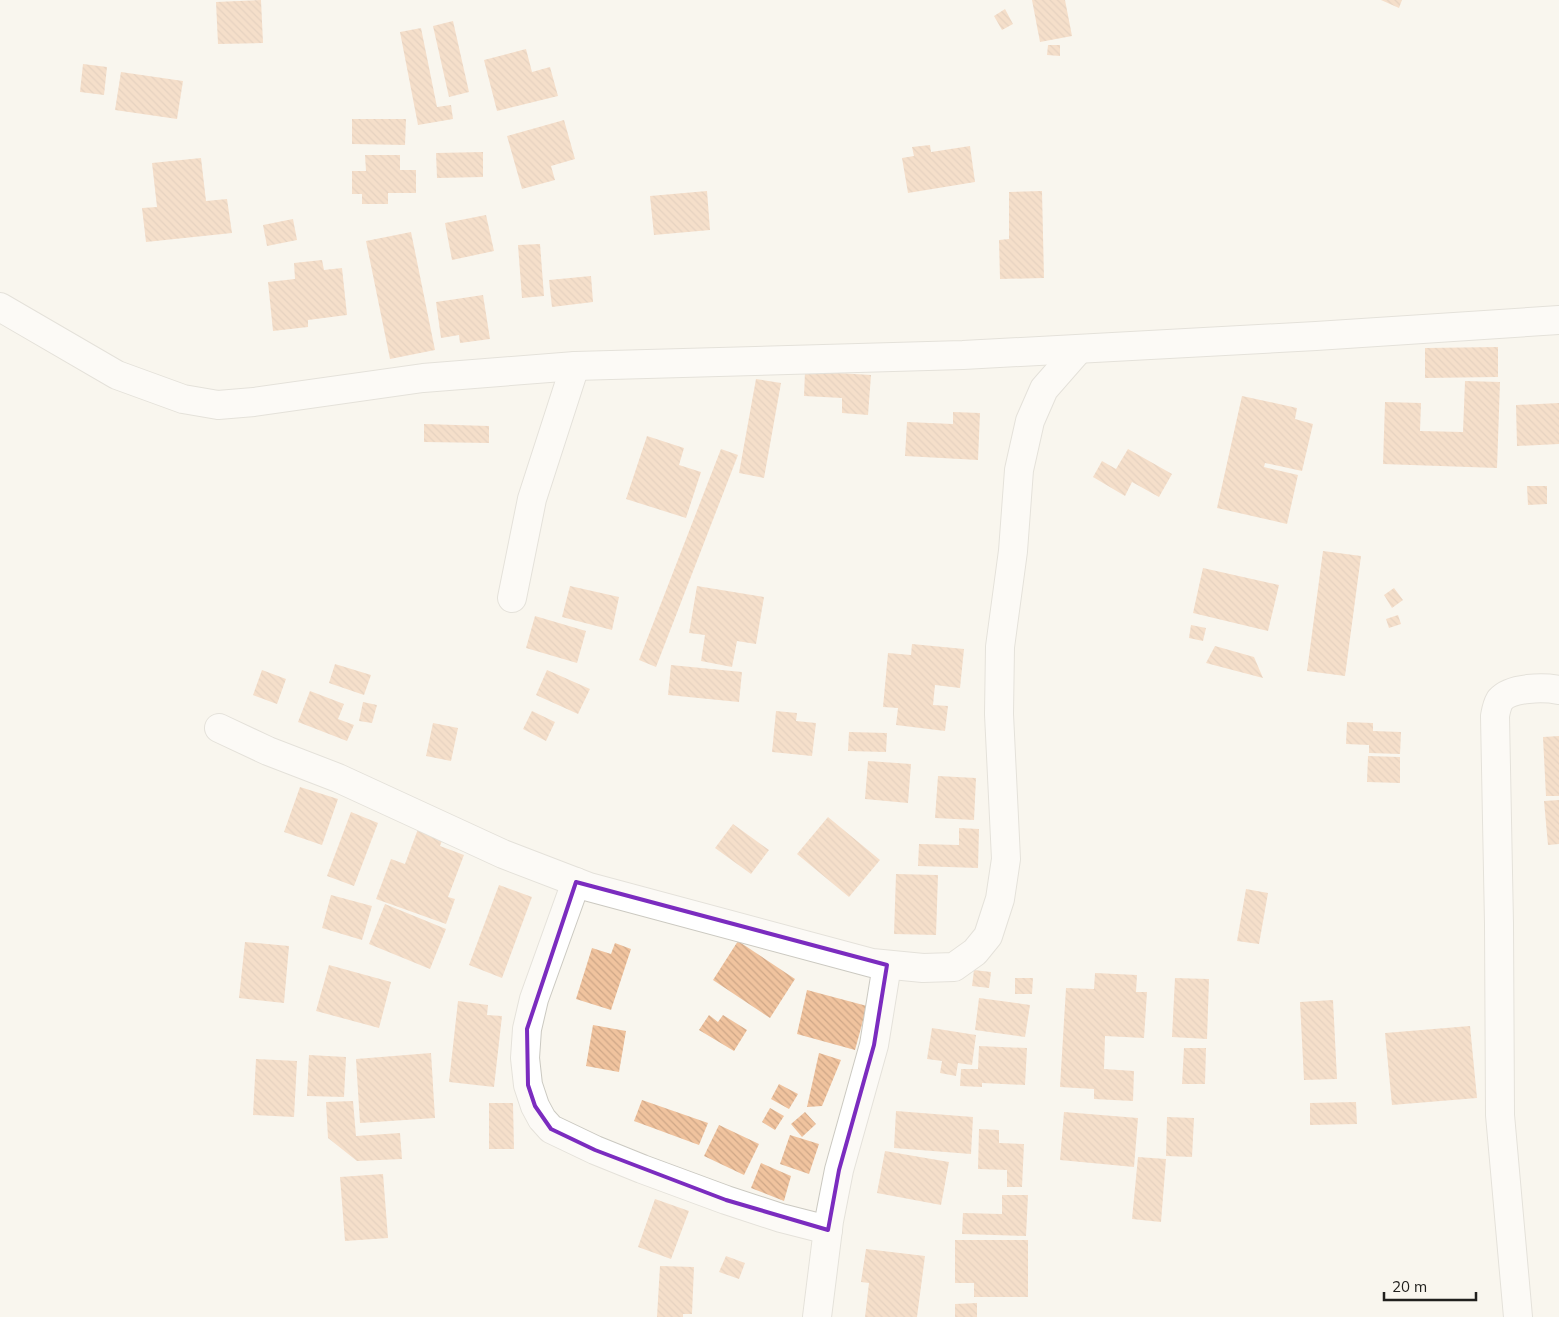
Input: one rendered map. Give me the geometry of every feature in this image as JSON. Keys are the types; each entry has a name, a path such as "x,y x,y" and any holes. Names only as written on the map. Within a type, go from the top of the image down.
{"street":[{"path":"0,307 117,375 182,399 218,405 254,402 423,378 575,366 953,356 1316,336 1559,320"},
{"path":"219,728 268,751 338,778 504,854 589,887 872,964 922,968 954,966 975,952 988,936 1000,899 1006,859 999,714 1000,647 1013,551 1019,470 1030,421 1044,389 1079,349"},
{"path":"512,598 532,499 575,366"},
{"path":"1518,1317 1500,1115 1495,716 1499,702 1512,692 1542,688 1559,690"},
{"path":"576,882 534,999 527,1029 525,1058 528,1085 542,1119 552,1129 595,1150 642,1169 726,1200 781,1218 828,1230"},
{"path":"817,1317 828,1230 839,1170 874,1045 887,965"}],"highlighted area":[{"path":"576,882 887,965 874,1045 839,1170 828,1230 726,1200 595,1150 551,1129 535,1106 528,1085 527,1029"}],"building":[{"path":"261,0 263,43 218,44 216,2"},
{"path":"1032,0 1065,0 1072,36 1040,42"},
{"path":"1381,0 1402,0 1399,8"},
{"path":"1005,9 1013,24 1002,30 994,16"},
{"path":"453,21 469,92 449,97 433,26"},
{"path":"421,28 437,107 451,105 453,119 418,125 400,32"},
{"path":"1048,45 1060,45 1060,56 1047,55"},
{"path":"526,49 532,72 550,67 558,96 497,111 484,60"},
{"path":"83,64 107,67 104,95 80,92"},
{"path":"121,72 183,81 177,119 115,110"},
{"path":"352,119 406,119 405,145 352,144"},
{"path":"564,120 575,159 551,166 555,180 522,189 507,136"},
{"path":"930,145 931,152 970,146 975,182 908,193 902,158 914,156 912,147"},
{"path":"483,152 483,177 437,178 436,153"},
{"path":"365,155 400,155 400,170 416,170 416,193 388,193 388,204 362,204 362,194 352,194 352,171 366,171"},
{"path":"201,158 206,201 227,199 232,233 146,242 142,208 157,207 152,163"},
{"path":"707,191 710,230 654,235 650,196"},
{"path":"1042,191 1044,278 1000,279 999,240 1009,239 1009,192"},
{"path":"486,215 494,251 452,260 445,223"},
{"path":"293,219 297,240 267,246 263,225"},
{"path":"411,232 435,350 390,359 366,241"},
{"path":"540,244 544,296 522,298 518,245"},
{"path":"322,260 324,270 342,268 347,315 308,320 308,327 273,331 268,282 295,279 294,263"},
{"path":"591,276 593,302 552,307 549,280"},
{"path":"483,295 490,339 460,343 459,335 441,338 436,302"},
{"path":"1498,347 1498,377 1425,378 1425,348"},
{"path":"805,371 871,375 868,415 842,413 842,398 804,396"},
{"path":"756,379 781,383 764,478 739,473"},
{"path":"1465,381 1500,382 1497,468 1383,464 1385,402 1421,403 1420,431 1463,432"},
{"path":"1242,396 1297,408 1295,419 1313,424 1302,471 1265,463 1264,467 1298,475 1287,524 1217,508"},
{"path":"1559,403 1559,444 1517,446 1516,405"},
{"path":"953,412 980,413 978,460 905,456 907,422 953,424"},
{"path":"424,424 489,426 489,443 424,442"},
{"path":"647,436 684,448 679,465 701,472 686,518 626,499"},
{"path":"721,449 738,455 656,667 639,660"},
{"path":"1128,449 1172,474 1159,497 1132,482 1125,496 1093,477 1102,461 1116,469"},
{"path":"1527,486 1547,486 1547,504 1528,505"},
{"path":"1323,551 1361,556 1345,676 1307,671"},
{"path":"1203,568 1279,585 1268,631 1193,613"},
{"path":"570,586 619,597 612,630 562,617"},
{"path":"697,586 764,597 756,644 737,641 732,667 701,661 705,635 689,633"},
{"path":"1394,588 1403,600 1392,608 1384,595"},
{"path":"1398,615 1401,624 1389,628 1386,619"},
{"path":"535,616 586,631 577,663 526,648"},
{"path":"1191,625 1206,628 1203,641 1189,638"},
{"path":"912,644 964,649 960,688 935,685 933,705 948,706 945,731 896,725 898,708 883,707 888,653 911,655"},
{"path":"1215,646 1254,657 1263,678 1206,663"},
{"path":"335,664 371,675 364,695 329,683"},
{"path":"671,665 742,672 739,702 668,695"},
{"path":"262,670 286,679 277,704 253,695"},
{"path":"547,670 590,689 578,714 536,695"},
{"path":"310,691 344,704 338,719 354,725 347,741 298,722"},
{"path":"363,702 377,705 372,723 359,721"},
{"path":"532,711 555,722 546,741 523,729"},
{"path":"776,711 797,713 796,721 816,723 812,756 772,752"},
{"path":"1347,722 1373,723 1373,731 1401,732 1400,754 1369,753 1369,745 1346,744"},
{"path":"433,723 458,728 451,761 426,756"},
{"path":"849,732 887,733 886,752 848,751"},
{"path":"1559,736 1559,796 1546,796 1543,737"},
{"path":"1368,756 1400,757 1400,783 1367,782"},
{"path":"868,761 911,764 908,803 865,799"},
{"path":"938,776 976,778 974,820 935,818"},
{"path":"300,787 338,799 322,845 284,832"},
{"path":"1559,800 1559,844 1548,845 1544,801"},
{"path":"351,812 378,823 354,886 327,876"},
{"path":"828,817 880,860 849,897 797,854"},
{"path":"733,824 769,850 751,874 715,848"},
{"path":"959,828 979,829 978,868 918,866 919,844 959,845"},
{"path":"418,829 443,838 440,846 464,855 448,897 455,899 446,924 376,899 391,859 405,864"},
{"path":"896,874 938,875 936,935 894,934"},
{"path":"499,885 532,897 502,978 469,965"},
{"path":"1246,889 1268,893 1259,944 1237,941"},
{"path":"331,895 372,906 362,940 322,928"},
{"path":"385,904 446,929 430,969 369,944"},
{"path":"738,941 795,979 770,1018 713,980"},
{"path":"245,942 289,946 284,1003 239,998"},
{"path":"615,943 631,949 611,1010 576,999 592,948 611,954"},
{"path":"329,965 391,982 379,1028 316,1011"},
{"path":"974,970 991,972 989,988 972,986"},
{"path":"1095,973 1137,975 1136,992 1147,992 1144,1038 1105,1036 1104,1069 1134,1071 1133,1101 1094,1099 1094,1089 1060,1087 1066,988 1094,989"},
{"path":"1015,978 1033,978 1032,994 1015,994"},
{"path":"1175,978 1209,979 1207,1039 1172,1037"},
{"path":"807,990 867,1006 855,1050 797,1034"},
{"path":"979,998 1030,1005 1025,1037 975,1030"},
{"path":"1333,1000 1337,1079 1304,1080 1300,1002"},
{"path":"458,1001 488,1005 487,1015 502,1016 494,1087 449,1082"},
{"path":"709,1015 718,1022 723,1015 747,1030 734,1051 699,1030"},
{"path":"593,1025 626,1031 619,1072 586,1066"},
{"path":"1470,1026 1477,1098 1392,1105 1385,1033"},
{"path":"932,1028 976,1035 972,1065 958,1063 956,1076 940,1073 942,1061 927,1059"},
{"path":"979,1046 1027,1048 1025,1085 982,1083 982,1087 960,1086 961,1069 978,1069"},
{"path":"1184,1048 1206,1048 1205,1084 1182,1084"},
{"path":"431,1053 435,1118 360,1123 356,1059"},
{"path":"819,1053 841,1060 822,1106 807,1107"},
{"path":"309,1055 346,1057 344,1097 307,1096"},
{"path":"256,1059 297,1061 294,1117 253,1115"},
{"path":"779,1084 798,1094 789,1109 771,1099"},
{"path":"642,1100 708,1123 699,1145 634,1121"},
{"path":"353,1101 356,1136 400,1133 402,1159 357,1161 328,1138 326,1102"},
{"path":"1356,1102 1357,1124 1310,1125 1310,1103"},
{"path":"489,1103 513,1103 514,1149 489,1149"},
{"path":"770,1108 784,1116 775,1130 762,1122"},
{"path":"896,1111 973,1117 971,1154 894,1148"},
{"path":"805,1112 816,1124 802,1137 791,1124"},
{"path":"1064,1112 1138,1118 1134,1167 1060,1160"},
{"path":"1167,1117 1194,1118 1192,1157 1166,1156"},
{"path":"719,1125 759,1144 744,1175 704,1156"},
{"path":"979,1129 999,1130 999,1143 1024,1144 1022,1187 1007,1187 1007,1170 978,1169"},
{"path":"790,1135 819,1144 809,1174 780,1164"},
{"path":"885,1151 949,1162 941,1205 877,1193"},
{"path":"1138,1157 1166,1159 1161,1222 1132,1219"},
{"path":"761,1163 791,1176 784,1201 751,1188"},
{"path":"383,1174 388,1238 345,1241 340,1177"},
{"path":"1002,1195 1028,1195 1026,1236 962,1234 963,1213 1002,1214"},
{"path":"655,1199 689,1211 671,1259 638,1247"},
{"path":"955,1240 1028,1240 1028,1297 974,1297 974,1283 955,1283"},
{"path":"866,1249 925,1256 917,1317 865,1317 869,1283 861,1282"},
{"path":"726,1256 745,1263 739,1279 719,1272"},
{"path":"660,1266 694,1267 692,1314 683,1314 683,1317 657,1317"},
{"path":"977,1303 977,1317 955,1317 955,1304"}]}
